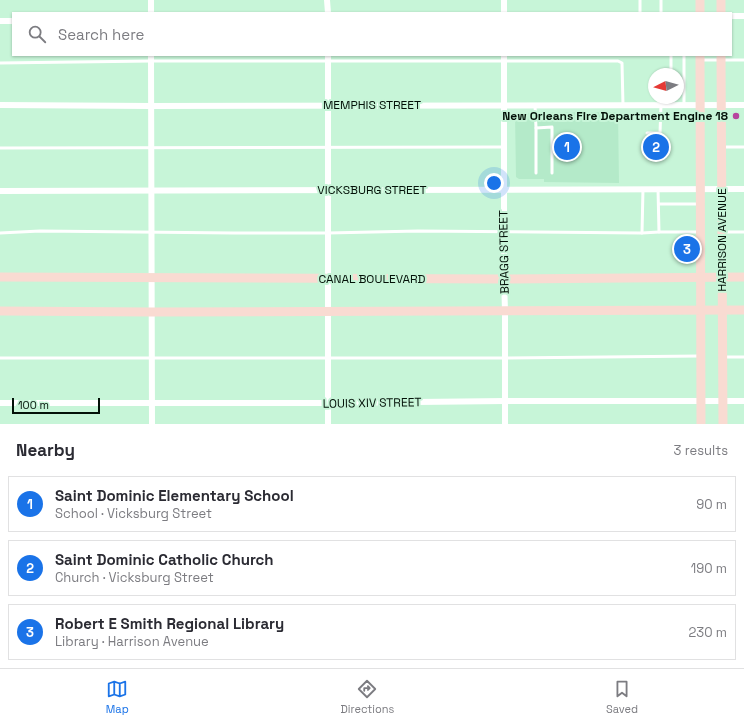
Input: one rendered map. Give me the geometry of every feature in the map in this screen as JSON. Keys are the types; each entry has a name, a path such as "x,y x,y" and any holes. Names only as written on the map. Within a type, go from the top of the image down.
{"main road":[{"path":"700,0 700,12"},
{"path":"721,0 721,12"},
{"name":"HARRISON AVENUE","path":"721,57 723,424"},
{"name":"HARRISON AVENUE","path":"700,58 701,424"},
{"name":"CANAL BOULEVARD","path":"0,277 152,279 744,277"},
{"path":"0,311 152,312 744,310"}],"street":[{"path":"151,0 151,12"},
{"path":"328,0 328,12"},
{"path":"504,0 504,12"},
{"path":"732,16 744,16"},
{"path":"0,21 12,21"},
{"path":"151,58 152,424"},
{"path":"328,58 328,424"},
{"name":"BRAGG STREET","path":"504,58 505,424"},
{"name":"MEMPHIS STREET","path":"0,104 328,106 744,104"},
{"name":"VICKSBURG STREET","path":"0,191 744,189"},
{"name":"LOUIS XIV STREET","path":"0,403 328,403 505,401 744,402"}],"lane":[{"path":"640,0 640,12"},
{"path":"661,0 661,12"},
{"path":"671,56 671,68"},
{"path":"684,56 684,105"},
{"path":"700,58 721,57 744,60"},
{"path":"0,62 151,58 504,58 618,61 622,62 623,105"},
{"path":"535,105 536,173"},
{"path":"647,133 660,133 660,105"},
{"path":"536,128 552,127 552,173"},
{"path":"0,148 504,147"},
{"path":"722,147 744,147"},
{"path":"642,233 643,189"},
{"path":"658,189 659,232"},
{"path":"659,204 700,204"},
{"path":"0,233 40,231 328,233 418,231 642,233 700,232"},
{"path":"722,232 744,232"},
{"path":"0,358 505,358 701,356"},
{"path":"722,357 744,357"}],"shaded area":[{"path":"618,112 619,183 544,182 544,179 519,179 516,177 515,113"}],"place":[{"name":"New Orleans Fire Department Engine 18","path":"736,116"},
{"name":"Saint Dominic Elementary School","path":"567,147"},
{"name":"Saint Dominic Catholic Church","path":"656,147"},
{"name":"Robert E Smith Regional Library","path":"687,249"}]}
